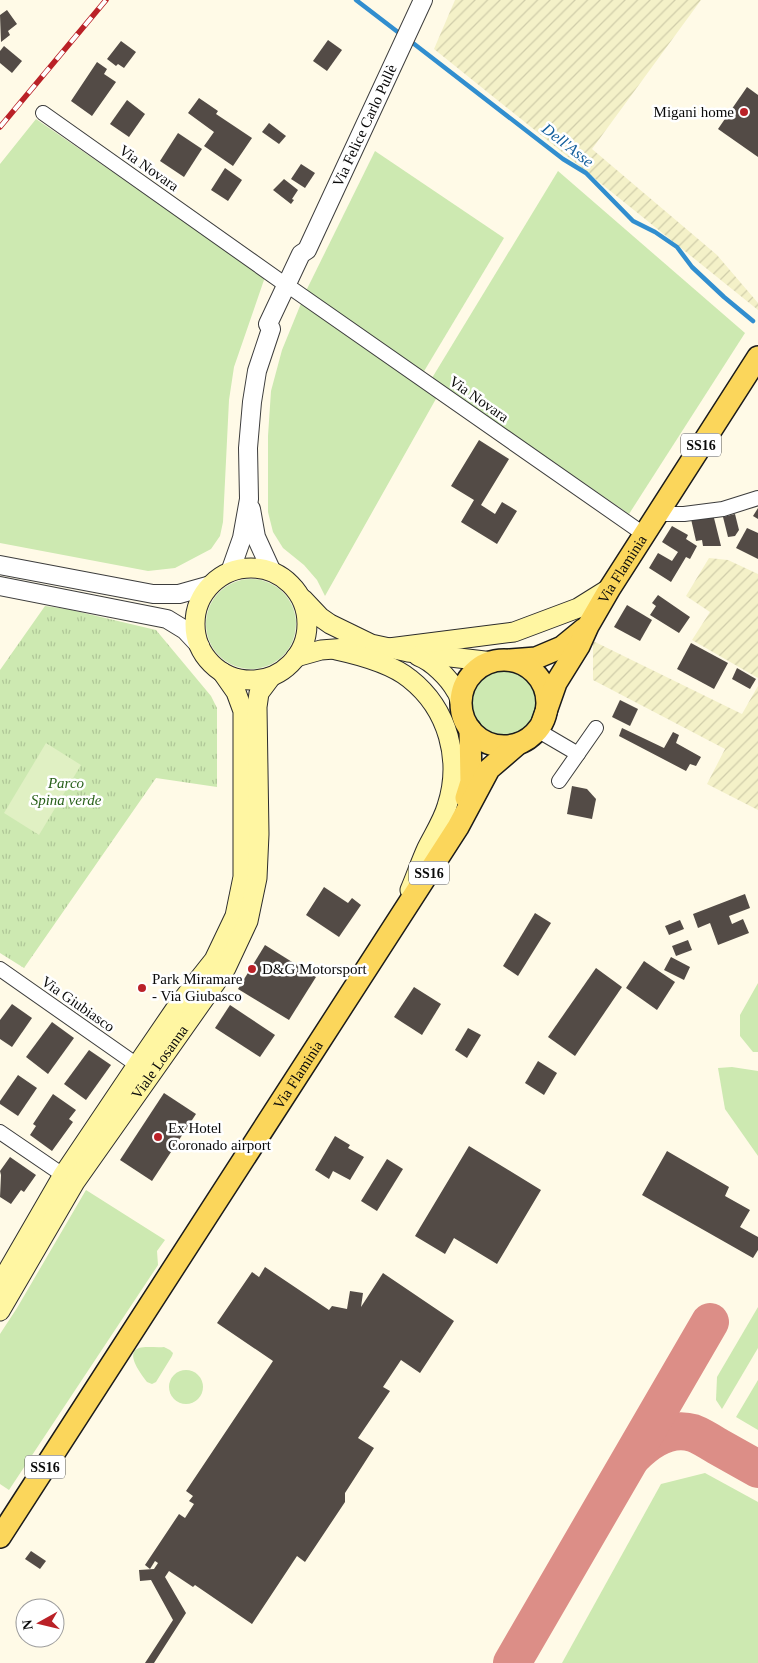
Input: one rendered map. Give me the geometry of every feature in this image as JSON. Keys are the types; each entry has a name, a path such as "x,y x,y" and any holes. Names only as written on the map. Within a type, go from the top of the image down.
{"main road":[{"name":"Via Flaminia","path":"540,725 556,683 580,646 588,626 610,588 758,357"},
{"path":"296,592 305,610 305,639 296,657 280,672 251,680 222,672 209,661 200,646 195,625 196,614 204,594 211,585 230,572 251,568 272,572 281,577 296,592 320,617 335,626 380,646 408,652 511,661 527,667 543,686 547,703 540,725 525,740 518,744 503,746 488,743 470,729 463,714 456,690 438,668 425,658 408,652"},
{"path":"296,657 320,650 380,646 514,632 578,608 610,588"},
{"name":"Via Flaminia","path":"498,661 536,658 562,647 588,626"},
{"path":"336,650 376,662 409,677 427,694 438,710 450,740 454,771 447,806 424,855 400,918"},
{"path":"462,706 464,689 472,675 478,669 498,661"},
{"name":"Viale Losanna","path":"0,1284 64,1175 136,1065 176,1008 214,960 235,916 243,876 243,711 236,692 222,672"},
{"name":"Viale Losanna","path":"0,1311 75,1182 226,968 248,921 257,878 257,707 259,692 270,676"},
{"path":"458,827 471,782 470,729"},
{"name":"Via Flaminia","path":"0,1537 458,827 489,769 518,744"}],"street":[{"name":"Via Felice Carlo Pullè","path":"272,572 256,537 249,499 248,448 257,370 271,329 268,324 290,288 301,254 307,250 423,0"},
{"name":"Via Novara","path":"43,113 290,288 645,534"},
{"path":"658,514 684,514 723,509 758,498"},
{"name":"Via Felice Carlo Pullè","path":"230,572 242,538 249,499"},
{"path":"0,566 153,594 179,594 211,585"},
{"path":"0,586 168,619 184,630 200,646"},
{"path":"540,725 578,754"},
{"path":"559,781 596,728"},
{"name":"Via Giubiasco","path":"0,969 136,1065"},
{"path":"0,1132 64,1175"}],"shaded area":[{"path":"455,0 701,0 592,149 717,255 758,303 758,310 434,49"},
{"path":"709,558 728,560 758,574 758,678 692,640 710,612 686,596"},
{"path":"593,641 742,714 758,686 758,810 707,784 725,749 593,680"}],"green space":[{"path":"36,119 265,277 234,367 229,400 223,522 220,536 211,549 175,568 148,571 0,543 0,164"},
{"path":"375,151 504,238 423,373 306,291"},
{"path":"558,171 745,333 629,514 432,378"},
{"path":"302,301 437,397 325,596 317,580 304,565 283,548 273,532 268,512 268,436 271,391 282,350"},
{"path":"251,579 268,582 283,592 293,607 296,624 293,641 283,656 268,666 251,669 234,666 219,656 209,641 206,624 209,607 219,592 234,582"},
{"name":"Parco Spina verde","path":"45,606 67,609 156,630 211,696 217,708 217,787 156,778 24,968 0,953 0,670"},
{"path":"504,670 516,673 527,680 534,691 537,703 534,715 527,726 516,733 504,736 492,733 481,726 474,715 471,703 474,691 481,680 492,673"},
{"path":"46,743 81,765 39,835 4,813"},
{"path":"758,983 758,1052 753,1052 740,1036 740,1015"},
{"path":"732,1067 758,1071 758,1156 725,1109 718,1068"},
{"path":"86,1190 165,1240 157,1251 158,1265 9,1490 0,1484 0,1334"},
{"path":"758,1307 758,1348 722,1409 716,1400 717,1377"},
{"path":"142,1347 164,1347 173,1353 172,1356 156,1382 152,1384 147,1382 138,1369 133,1354"},
{"path":"186,1370 198,1375 203,1387 198,1399 186,1404 174,1399 169,1387 174,1375"},
{"path":"758,1380 758,1430 736,1417"},
{"path":"705,1473 758,1502 758,1663 562,1663 661,1484"}],"building":[{"path":"7,10 17,24 8,31 10,35 1,42 0,15"},
{"path":"328,40 342,50 327,71 313,61"},
{"path":"121,41 136,52 124,68 118,64 116,66 107,59"},
{"path":"4,46 22,61 12,73 0,63 0,51"},
{"path":"97,62 107,69 104,74 116,82 92,116 71,101"},
{"name":"Migani home","path":"747,87 758,95 758,157 718,129"},
{"path":"199,98 218,111 216,114 252,138 233,166 204,146 214,132 188,113"},
{"path":"127,100 145,114 129,137 110,124"},
{"path":"269,123 286,136 279,144 262,132"},
{"path":"178,133 202,149 184,177 160,161"},
{"path":"301,164 315,173 305,188 291,179"},
{"path":"225,168 242,180 228,201 211,190"},
{"path":"284,179 298,190 291,204 273,190"},
{"path":"479,440 509,459 481,505 495,514 502,502 517,511 497,544 461,522 474,500 451,486"},
{"path":"758,508 758,519 753,516"},
{"path":"713,514 721,546 703,546 702,540 696,541 691,519"},
{"path":"735,514 739,530 735,536 728,537 723,517"},
{"path":"672,526 688,535 686,539 697,546 690,559 686,557 671,582 649,568 658,553 672,561 678,552 662,542"},
{"path":"747,528 758,533 758,559 736,548"},
{"path":"658,595 690,617 679,633 650,615 656,606 652,603"},
{"path":"627,605 652,620 640,641 614,627"},
{"path":"691,643 728,663 714,689 677,669"},
{"path":"737,668 756,679 750,689 732,679"},
{"path":"620,700 638,709 630,726 612,717"},
{"path":"622,728 664,748 673,732 679,735 676,743 701,757 696,766 690,764 686,771 619,736"},
{"path":"572,786 587,789 596,799 592,819 567,814"},
{"path":"324,887 348,903 352,898 361,905 339,937 306,915"},
{"path":"745,894 750,908 729,916 732,924 743,919 749,933 718,945 710,923 698,928 693,914"},
{"path":"535,913 551,923 518,976 503,966"},
{"path":"680,920 684,929 669,935 665,926"},
{"path":"688,940 692,950 676,956 672,946"},
{"path":"265,945 316,977 289,1020 238,989"},
{"path":"671,957 690,967 684,980 664,970"},
{"path":"644,961 675,982 657,1010 626,988"},
{"path":"596,968 622,987 575,1056 548,1037"},
{"path":"414,987 441,1004 422,1035 394,1017"},
{"path":"12,1004 32,1018 12,1047 0,1039 0,1020"},
{"path":"230,1005 275,1035 260,1057 215,1028"},
{"path":"52,1022 74,1038 48,1074 26,1057"},
{"path":"468,1028 481,1035 467,1058 455,1050"},
{"path":"89,1050 111,1065 86,1100 64,1084"},
{"path":"538,1061 557,1073 544,1095 525,1083"},
{"path":"18,1075 37,1088 18,1116 0,1104 0,1101"},
{"name":"Ex Hotel Coronado airport","path":"164,1093 196,1114 152,1181 120,1160"},
{"path":"53,1094 76,1110 69,1119 73,1122 52,1151 30,1135 36,1126 33,1124"},
{"path":"335,1136 350,1145 348,1148 364,1157 350,1180 333,1171 329,1179 315,1170"},
{"path":"469,1146 541,1190 497,1264 454,1238 445,1254 415,1236"},
{"path":"667,1151 729,1187 725,1196 750,1210 740,1227 758,1237 758,1250 753,1258 642,1195"},
{"path":"10,1157 36,1175 24,1192 21,1190 11,1204 0,1197 0,1171"},
{"path":"387,1159 403,1169 377,1211 361,1201"},
{"path":"265,1267 329,1310 332,1306 347,1309 350,1291 363,1293 361,1307 383,1273 454,1321 420,1373 401,1360 383,1387 390,1391 358,1438 374,1448 345,1493 345,1502 305,1562 297,1556 252,1624 195,1585 193,1587 169,1571 165,1577 186,1613 154,1663 145,1663 173,1620 151,1580 140,1581 139,1570 154,1569 158,1563 155,1561 150,1569 145,1565 179,1514 185,1518 194,1504 189,1501 193,1496 186,1491 273,1361 217,1323 252,1272 259,1277"},
{"path":"31,1551 46,1561 40,1569 25,1559"}],"waterway":[{"name":"Dell'Asse","path":"356,0 403,36"},
{"name":"Dell'Asse","path":"409,40 563,159 586,173 633,221 655,232 677,247 692,267 753,321"}],"taxiway":[{"path":"512,1663 710,1322"},
{"path":"633,1456 645,1445 660,1436 684,1431 702,1437 758,1469"}],"railway":[{"path":"0,127 106,0"}],"place":[{"name":"Migani home","path":"744,112"},
{"name":"D&G Motorsport","path":"252,969"},
{"name":"Park Miramare - Via Giubasco","path":"142,988"},
{"name":"Ex Hotel Coronado airport","path":"158,1137"}]}
